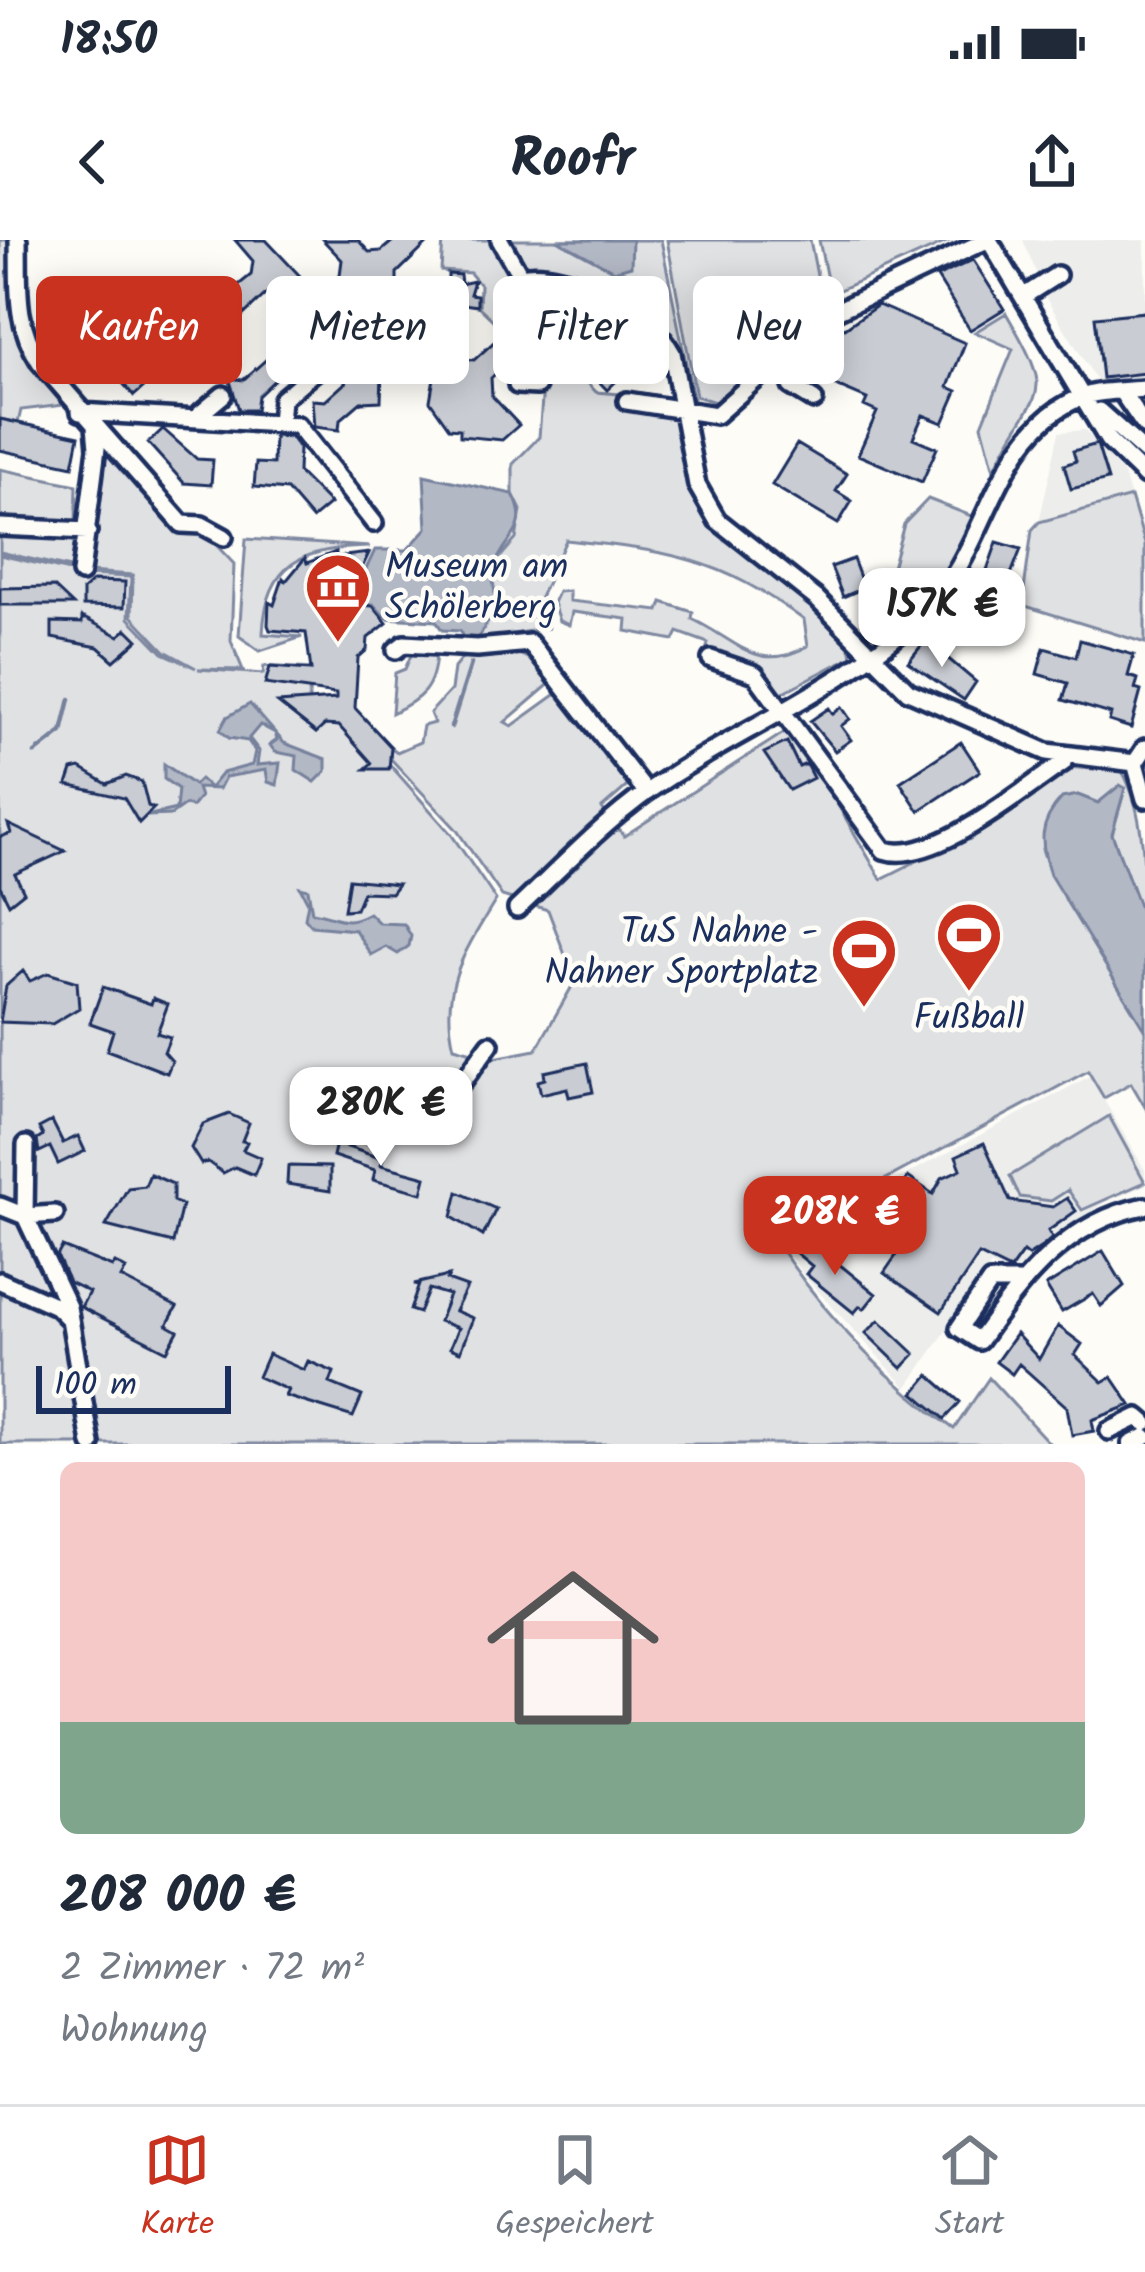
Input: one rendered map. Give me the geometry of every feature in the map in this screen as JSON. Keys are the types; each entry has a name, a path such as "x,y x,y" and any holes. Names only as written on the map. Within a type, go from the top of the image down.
{"street":[{"path":"19,240 24,339 80,412 182,524 202,525 224,537"},
{"path":"500,240 520,276"},
{"path":"844,307 988,240 1108,440 1145,476"},
{"path":"524,276 538,272 556,276"},
{"path":"1024,296 1057,275"},
{"path":"669,348 697,485 717,520 817,599 908,691 1064,756 1135,763"},
{"path":"280,423 282,399 300,384"},
{"path":"517,385 537,384"},
{"path":"627,401 716,415 750,384"},
{"path":"791,384 814,400"},
{"path":"517,909 668,768 781,710 872,655 931,606 960,572 1028,437 1054,411 1084,396 1145,388"},
{"path":"1120,391 1145,426"},
{"path":"199,416 223,394"},
{"path":"1084,396 1145,452"},
{"path":"80,412 297,425 374,524"},
{"path":"81,573 95,426"},
{"path":"0,527 88,531"},
{"path":"396,650 404,644 477,649 530,643 646,793"},
{"path":"711,658 755,674 884,850 899,855 946,840 1063,764 1064,756"},
{"path":"1145,748 1135,763 1145,799"},
{"path":"450,1099 490,1044"},
{"path":"26,1145 25,1216 71,1321 91,1444"},
{"path":"0,1205 25,1216 55,1214"},
{"path":"1019,1282 1070,1235 1145,1206"},
{"path":"0,1281 56,1306 71,1321"},
{"path":"1109,1431 1138,1417 1145,1423"},
{"path":"1131,1444 1145,1437"}],"shaded area":[{"path":"0,240 13,240 19,328 36,368 36,384 46,384 63,405 21,410 18,423 0,419"},
{"path":"443,240 661,240 668,276 493,276 493,320 479,307 480,285 470,273 441,271"},
{"path":"557,240 632,240 631,266 614,271"},
{"path":"667,240 810,240 817,276 693,276 693,380"},
{"path":"819,240 951,240 844,288 844,276 826,276"},
{"path":"1023,240 1145,240 1145,434 1095,378 1047,300"},
{"path":"669,280 693,398 676,413 698,504 714,529 833,622 852,656 782,693 752,663 706,652 708,643 678,632 674,640 626,631 627,619 572,612 569,625 559,621 553,603 558,592 569,591 569,601 659,611 662,602 693,612 692,619 762,656 791,654 808,646 804,620 718,570 635,548 566,540 537,604 548,628 477,640 496,605 491,580 496,562 516,539 521,510 513,494 513,464 539,437 543,384 589,384 596,392 671,398"},
{"path":"1006,313 1033,365 1036,395 994,470 982,425 1013,349 975,332"},
{"path":"694,384 740,384 718,403 696,396"},
{"path":"1085,430 1124,475 1131,497 1039,522 1059,432"},
{"path":"102,441 177,527 201,529 234,564 231,641 243,670 198,669 263,674 264,666 311,669 307,724 316,733 326,724 354,724 451,834 496,900 458,969 450,1006 454,1047 494,1058 536,1050 575,981 548,910 502,896 456,829 390,758 391,747 397,752 420,742 423,726 434,723 430,713 451,690 454,668 464,656 514,653 532,661 553,681 505,722 512,726 555,695 564,695 632,782 602,808 624,836 788,730 821,776 881,879 939,850 1065,767 1122,771 1139,823 1145,922 1112,834 1125,789 1098,803 1078,795 1042,849 1051,875 1145,1030 1145,1107 1131,1083 1104,1098 1088,1071 774,1239 855,1342 954,1429 989,1378 1050,1444 0,1444 0,555 87,575 131,577 129,618 163,653 196,668 165,651 132,616 133,575 87,572 0,552 0,469 77,485 76,523 93,537"},
{"path":"424,475 513,494 518,507 518,526 494,569 494,611 477,640 464,640 460,631 442,630 436,621 386,618 373,604 346,611 375,550 407,550 427,528"},
{"path":"1131,497 1145,544 1145,643 1022,605 1032,530 1039,522"},
{"path":"928,499 974,517 919,606 889,633 872,640 904,524"},
{"path":"246,539 370,547 308,556 281,575 266,609 263,634 302,637 260,651 239,636"},
{"path":"412,653 436,654 432,676 419,697 392,713 395,673 405,669"},
{"path":"250,704 284,743 326,759 326,771 315,782 296,770 297,756 275,752 270,745 277,740 275,733 260,725 249,738 259,751 257,765 280,763 277,785 268,782 266,770 225,777 219,789 197,788 200,797 192,807 185,805 171,815 146,816 176,809 178,789 164,779 164,764 194,785 200,779 210,788 222,773 252,765 255,751 248,741 229,738 220,730 227,717"},
{"path":"1120,785 1125,788 1112,834 1145,922 1145,1030 1050,875 1043,843 1045,825 1062,798 1078,795 1098,803"},
{"path":"300,887 308,889 312,912 347,920 369,913 379,923 404,924 411,936 409,946 398,954 386,947 371,955 355,930 312,926 305,918 308,902"},
{"path":"1090,1076 1145,1170 1145,1185 1100,1205 1008,1276 991,1265 907,1388 803,1275 781,1242"},
{"path":"1109,1116 1145,1182 1082,1210 1068,1190 1051,1201 1020,1197 1010,1176"}],"building":[{"path":"235,240 266,240 300,276 266,276 266,294 242,317 242,282 251,275 253,261"},
{"path":"323,240 358,240 369,252 381,251 394,240 431,240 397,273 339,276 342,260"},
{"path":"973,260 1004,309 970,330 937,277"},
{"path":"474,281 470,294 477,295 477,306 469,305 469,282"},
{"path":"878,305 965,343 948,387 957,391 943,423 923,415 913,438 937,448 922,482 858,455 877,412 864,406 867,399 832,384 844,384 845,328"},
{"path":"1145,312 1145,373 1102,378 1095,317"},
{"path":"493,343 492,396 519,425 502,440 460,436 460,429 449,428 430,401 433,384 469,384 469,360"},
{"path":"266,360 266,384 270,384 258,396 256,410 239,410 231,384 243,380"},
{"path":"123,384 147,384 134,396"},
{"path":"344,384 382,384 381,401 361,402 340,420 339,430 314,427 312,400 325,401"},
{"path":"0,419 79,436 73,466 0,450"},
{"path":"163,429 197,459 213,460 211,485 184,483 148,443"},
{"path":"274,436 291,437 299,448 298,472 330,504 312,519 287,490 254,487 256,463 273,464"},
{"path":"797,444 847,474 836,491 852,501 838,524 772,485"},
{"path":"1097,444 1108,480 1071,489 1064,465 1076,461 1073,451"},
{"path":"997,542 1021,549 986,638 937,624 940,614 964,621 970,583 981,587"},
{"name":"Museum am Schölerberg","path":"336,552 336,557 369,553 345,604 373,606 387,623 368,638 367,650 358,658 355,708 391,747 389,769 365,769 372,763 339,726 325,725 316,733 278,703 336,699 336,694 265,684 270,667 311,670 306,633 270,630 269,602 274,605 283,578 286,581 305,558 307,563"},
{"path":"853,559 864,588 843,597 831,567"},
{"path":"93,581 125,582 124,607 83,606 83,590"},
{"path":"54,587 73,605 0,605 0,588"},
{"path":"82,617 119,636 127,629 138,640 114,661 98,647 52,638 52,622 82,623"},
{"path":"926,640 976,682 964,700 908,662"},
{"path":"1080,640 1134,655 1128,676 1138,679 1135,689 1141,691 1131,728 1109,721 1111,714 1063,700 1068,683 1037,674 1044,648 1076,657"},
{"path":"842,707 850,719 841,726 851,740 835,751 810,721 829,708 833,714"},
{"path":"787,742 799,767 806,764 813,778 789,790 764,753"},
{"path":"961,742 980,771 919,811 900,782"},
{"path":"80,768 107,784 126,776 142,782 148,806 154,808 139,823 124,798 67,785 72,770"},
{"path":"8,824 65,851 15,874 24,892 9,904 0,886 0,837 11,833"},
{"path":"349,879 398,884 391,893 363,892 356,909 344,910"},
{"path":"23,971 30,981 48,973 77,982 79,1008 52,1024 0,1022 6,986"},
{"path":"103,987 151,1004 153,998 168,1004 157,1033 170,1037 164,1052 172,1061 167,1073 107,1050 113,1031 90,1023"},
{"path":"587,1063 593,1092 569,1097 567,1088 541,1094 538,1081 545,1079 544,1072"},
{"path":"229,1114 249,1123 242,1141 247,1142 243,1150 261,1158 254,1175 235,1167 223,1173 208,1162 201,1164 191,1148 203,1124"},
{"path":"52,1121 63,1143 78,1136 85,1151 58,1164 50,1147 39,1152 37,1140 43,1136 39,1128"},
{"path":"336,1143 383,1159 381,1165 426,1177 422,1193 373,1180 375,1170 333,1156"},
{"path":"984,1143 1010,1201 1053,1207 1067,1198 1076,1211 1048,1231 1052,1238 1043,1246 1028,1256 1023,1252 1010,1270 979,1255 941,1312 884,1273 918,1224 895,1209 874,1240 858,1230 879,1198 890,1205 908,1177 933,1194 942,1178 961,1169 956,1156"},
{"path":"288,1166 330,1167 330,1191 287,1184"},
{"path":"150,1174 173,1184 173,1201 182,1205 173,1243 106,1226 128,1188 145,1186"},
{"path":"458,1192 496,1209 483,1236 452,1217"},
{"path":"807,1238 876,1294 864,1309 860,1306 854,1313 806,1274 812,1266 795,1252"},
{"path":"62,1247 112,1267 115,1263 126,1269 121,1278 177,1307 167,1325 178,1331 167,1351 81,1307 89,1292 69,1282 57,1256"},
{"path":"1103,1251 1124,1286 1101,1306 1093,1294 1062,1312 1046,1286"},
{"path":"449,1276 447,1280 467,1287 455,1311 473,1318 460,1352 450,1348 458,1328 439,1321 449,1295 429,1289 419,1313 410,1310 419,1285 414,1284"},
{"path":"879,1320 915,1354 902,1368 866,1333"},
{"path":"1058,1326 1082,1344 1075,1355 1103,1382 1112,1377 1131,1405 1092,1420 1094,1431 1072,1435 1067,1407 1019,1364 1012,1374 996,1362 1016,1334 1039,1359"},
{"path":"268,1354 304,1370 308,1361 334,1372 330,1383 362,1396 353,1417 285,1396 288,1390 258,1377"},
{"path":"929,1375 960,1402 945,1419 914,1393"}],"waterway":[{"path":"451,727 471,664"},
{"path":"35,753 62,732 70,699"}],"place":[{"name":"Museum am Schölerberg","path":"338,645"},
{"name":"Fußball","path":"969,994"},
{"name":"TuS Nahne - Nahner Sportplatz","path":"864,1010"}]}
